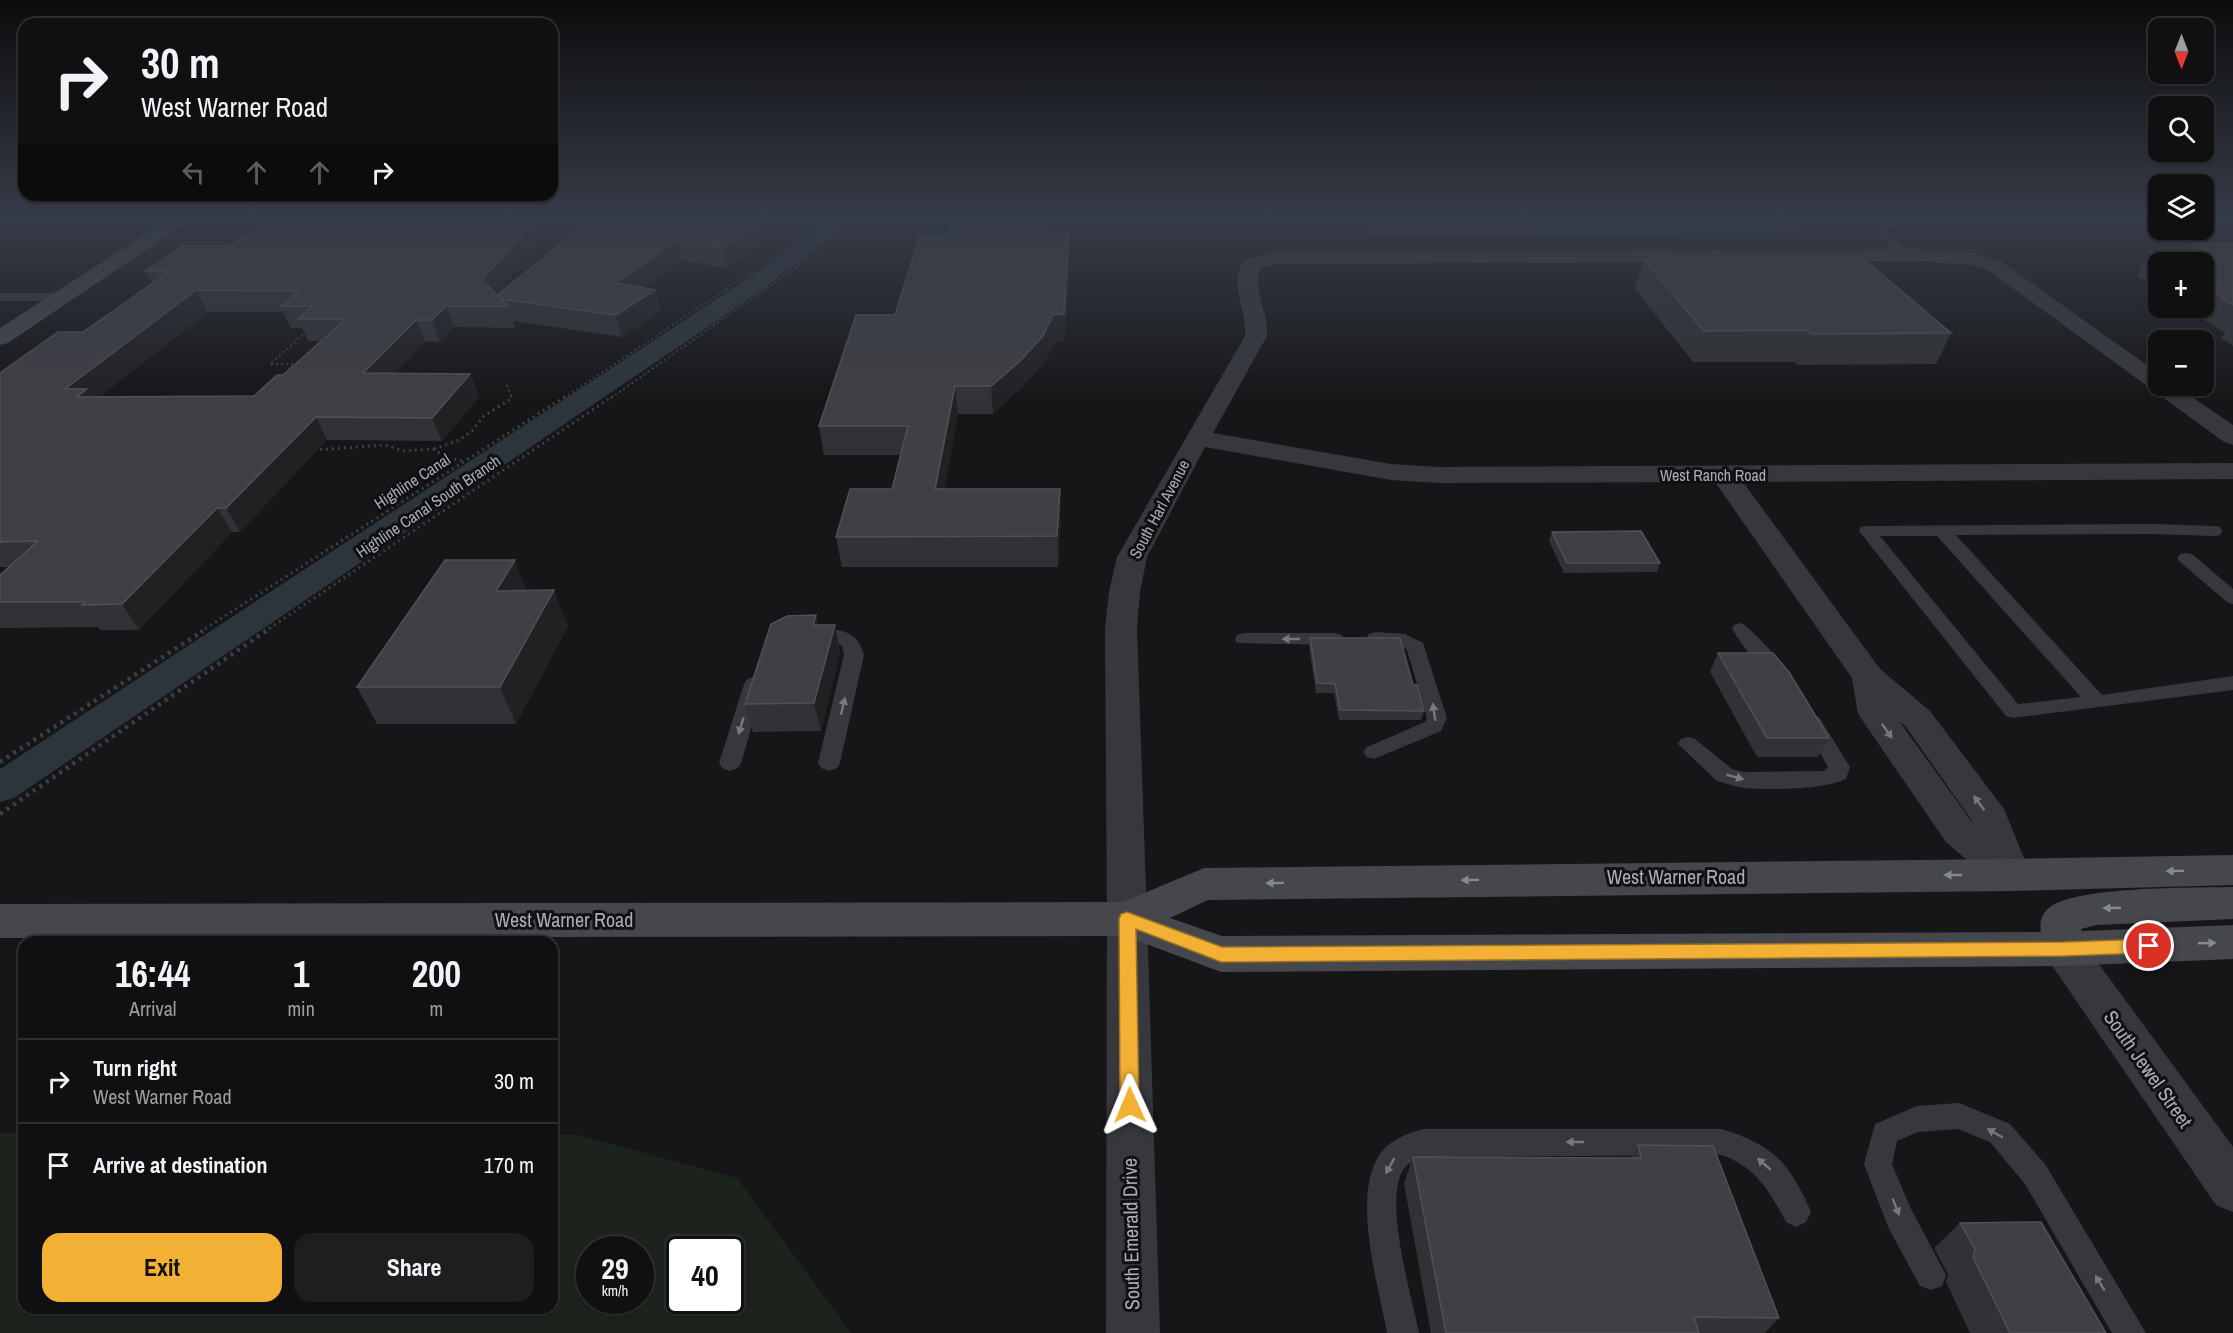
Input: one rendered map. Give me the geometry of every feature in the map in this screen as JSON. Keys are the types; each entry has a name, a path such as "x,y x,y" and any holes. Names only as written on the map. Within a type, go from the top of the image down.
{"main road":[{"path":"0,338 91,278"},
{"name":"West Warner Road","path":"1127,919 1204,884 2011,875 2233,870"},
{"path":"2064,949 2060,923 2064,918 2080,912 2097,909 2233,903"},
{"name":"West Warner Road","path":"0,921 1127,919 1221,954 2064,949 2233,942"}],"street":[{"name":"South Harl Avenue","path":"1127,919 1122,602 1132,557 1256,336 1258,325 1247,278"},
{"path":"2014,278 2148,376"},
{"path":"2175,396 2233,437"},
{"name":"West Ranch Road","path":"1197,438 1391,471 1438,475 2233,471"},
{"path":"1724,475 1868,677 1875,714 1959,832 2011,875"},
{"name":"South Emerald Drive","path":"1127,919 1133,1333"},
{"name":"South Jewel Street","path":"2064,949 2233,1188"}],"lane":[{"path":"0,297 62,297"},
{"path":"2214,531 2157,533 1868,531 2013,711 2233,683"},
{"path":"1943,532 2097,702"},
{"path":"2186,558 2233,598"},
{"path":"1741,629 1788,685"},
{"path":"795,635 840,636 851,643 854,655 829,763"},
{"path":"1244,639 1391,638 1405,640 1416,647 1437,718 1434,726 1374,752"},
{"path":"730,763 761,661"},
{"path":"1688,744 1725,775 1743,780 1827,779 1838,774 1839,767 1800,703"},
{"path":"1931,1275 1900,1219 1878,1164 1885,1133 1917,1119 1959,1116 2000,1133 2035,1174 2130,1333"},
{"path":"1404,1333 1382,1210 1387,1171 1396,1156 1409,1146 1425,1142 1722,1142 1741,1148 1768,1166 1778,1178 1796,1212"}],"path":[{"name":"Highline Canal","path":"0,762 465,462 744,278"},
{"name":"Highline Canal South Branch","path":"0,814 158,704 675,354 782,278"},
{"path":"306,364 270,364 314,325"},
{"path":"305,448 337,450 385,446 403,451 433,449 459,440 472,431 484,416 512,398 507,385"},
{"path":"433,449 447,458 465,462"}],"shaded area":[{"path":"0,1133 18,1133 18,1314 558,1314 558,1135 578,1135 737,1178 851,1333 0,1333"}],"building":[{"path":"160,278 484,278 482,280 497,295 518,278 623,278 616,283 655,290 616,315 501,299 508,306 446,306 432,320 416,320 363,373 470,374 432,418 316,417 226,508 217,508 122,604 0,602 0,575 38,541 0,542 0,373 58,332 83,332","holes":["196,290 299,291 281,306 313,306 298,319 346,319 283,375 277,375 254,396 77,397 87,389 65,389"]},
{"path":"906,278 1066,278 1064,314 1053,315 1043,336 1019,362 991,386 955,386 935,489 1060,489 1057,536 836,537 850,489 892,489 908,426 819,426 856,315 895,315"},
{"path":"1659,278 1887,278 1951,333 1811,334 1807,330 1704,331"},
{"path":"2214,278 2233,278 2233,305 2214,293"},
{"path":"1641,531 1660,563 1567,563 1552,532"},
{"path":"445,560 515,560 496,591 554,590 500,687 357,687"},
{"path":"816,615 813,625 835,625 814,703 745,704 771,624 787,616"},
{"path":"1310,638 1400,638 1413,685 1417,685 1424,711 1340,710 1335,684 1317,683"},
{"path":"1718,653 1773,653 1789,672 1829,738 1767,738"},
{"path":"1638,1145 1713,1146 1779,1318 1694,1317 1699,1333 1446,1333 1413,1157 1641,1158"},
{"path":"2041,1222 2106,1333 2010,1333 1973,1257 1975,1249 1960,1223"}],"waterway":[{"path":"0,788 763,278"}],"route":[{"path":"1130,1105 1127,919 1221,954 2064,949 2149,946"}]}
